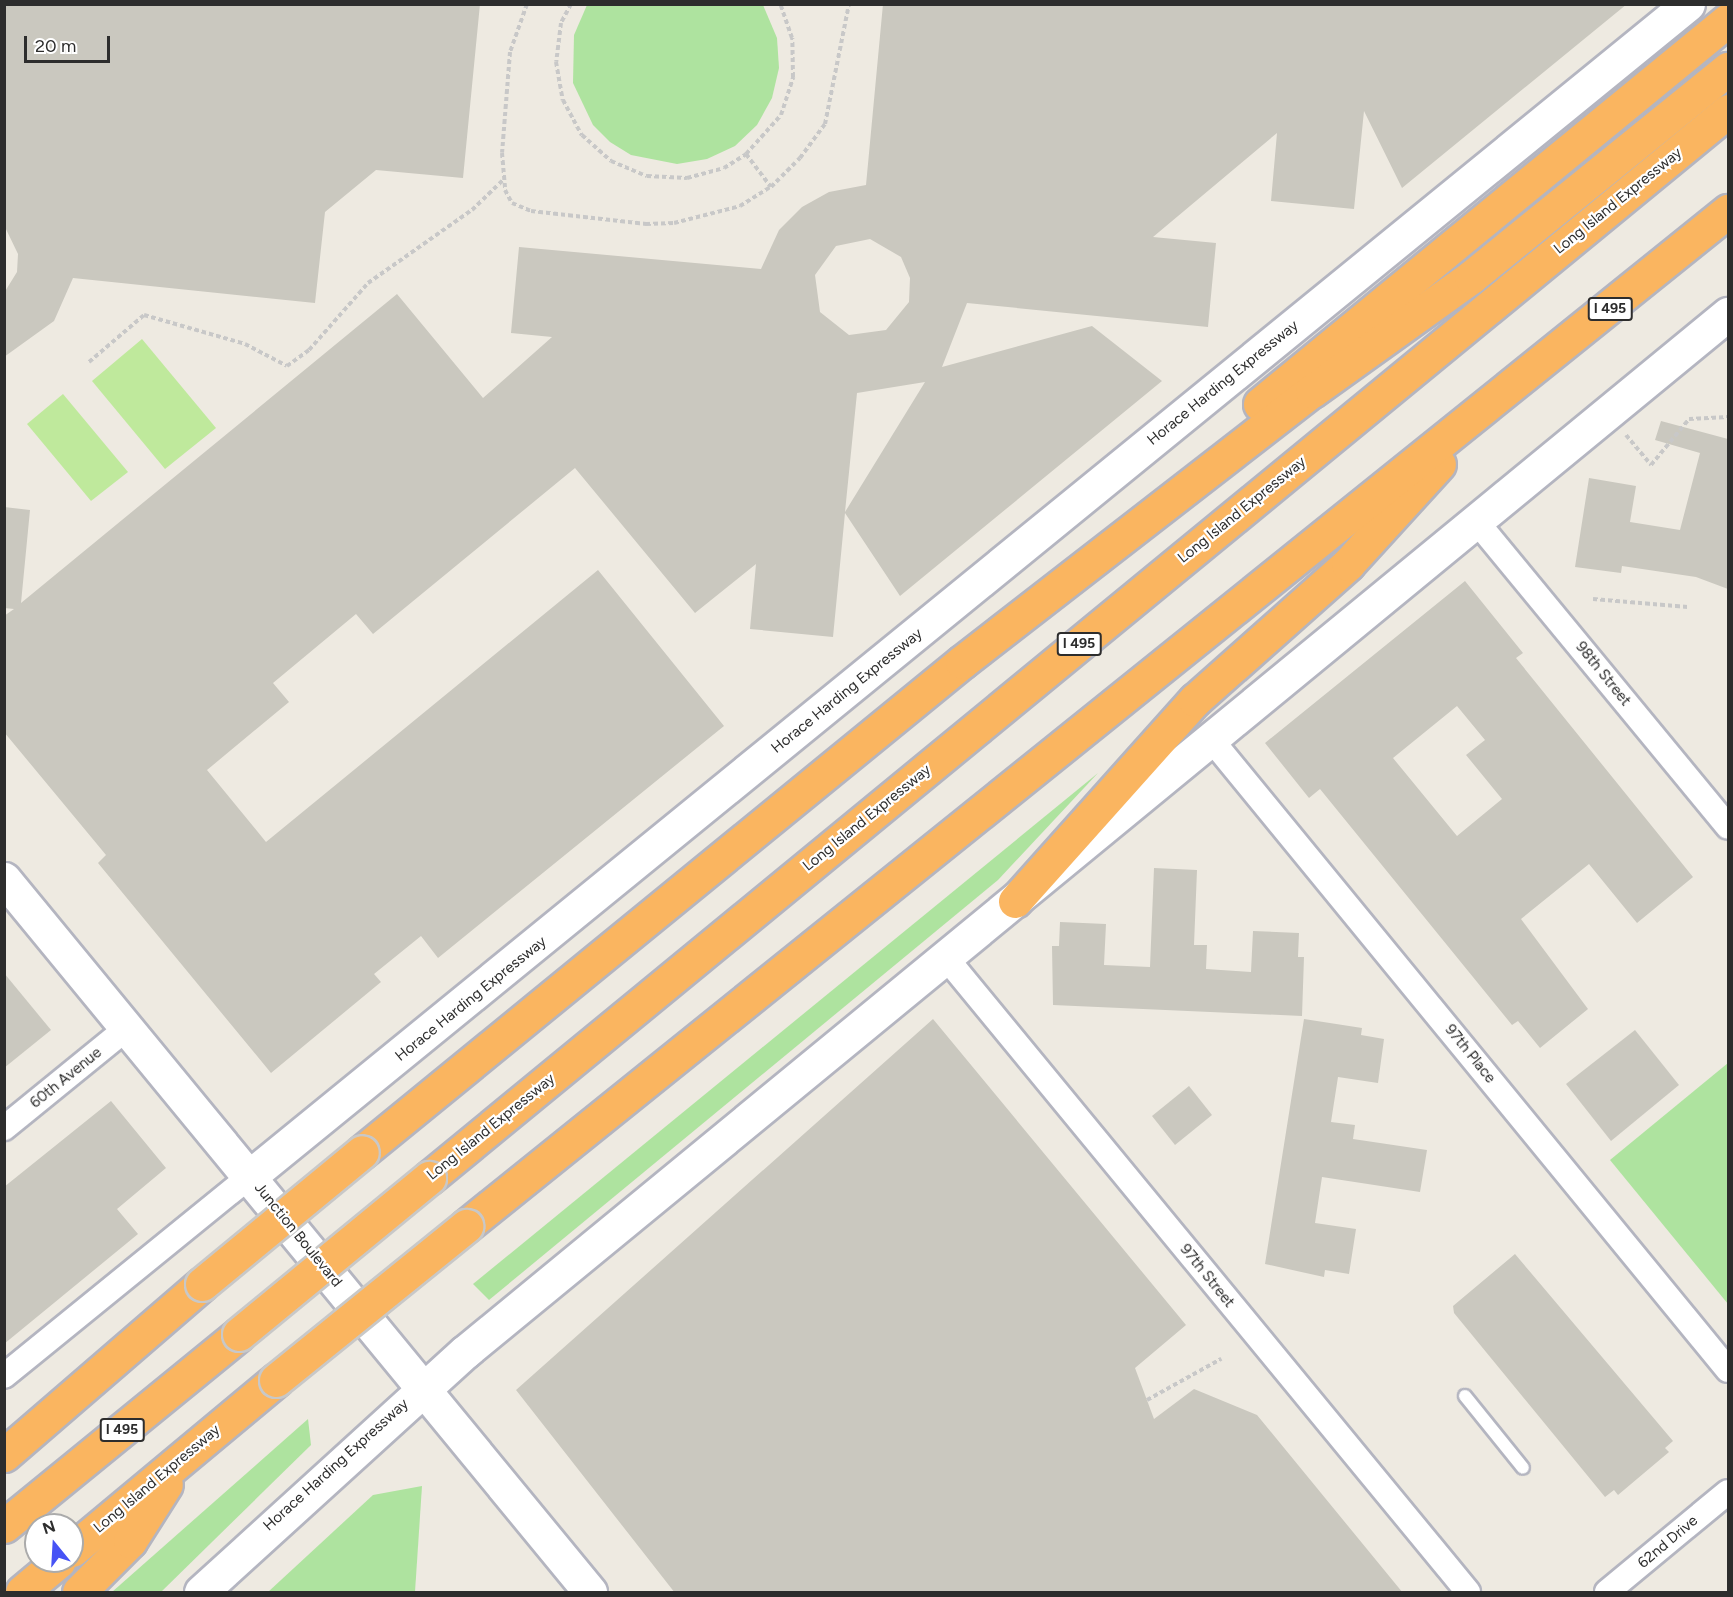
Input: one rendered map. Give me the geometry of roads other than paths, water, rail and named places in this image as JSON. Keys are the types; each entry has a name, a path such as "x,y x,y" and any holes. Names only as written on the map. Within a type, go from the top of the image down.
{"highway":[{"path":"962,662 1068,564 1728,20"},
{"path":"4,1455 117,1354 962,662 1275,420 1471,277 1728,69"},
{"name":"Long Island Expressway","path":"4,1526 1728,111"},
{"name":"Long Island Expressway","path":"84,1540 276,1380 1324,532 1491,406 1728,211"},
{"path":"1015,901 1195,700 1348,564 1491,406"},
{"path":"4,1437 117,1354"},
{"path":"79,1593 130,1541 182,1459"},
{"path":"22,1593 45,1573"}],"main road":[{"name":"Horace Harding Expressway","path":"250,1176 1688,4"},
{"name":"Horace Harding Expressway","path":"201,1593 422,1389 947,959 1210,738 1728,314"},
{"name":"Junction Boulevard","path":"4,879 590,1593"}],"street":[{"name":"98th Street","path":"1476,520 1728,827"},
{"name":"97th Place","path":"1210,738 1728,1370"},
{"name":"97th Street","path":"947,959 1467,1593"},
{"name":"60th Avenue","path":"4,1128 127,1028"},
{"name":"Horace Harding Expressway","path":"4,1376 250,1176"},
{"name":"62nd Drive","path":"1607,1593 1728,1492"}],"lane":[{"path":"1465,1396 1523,1468"}]}
